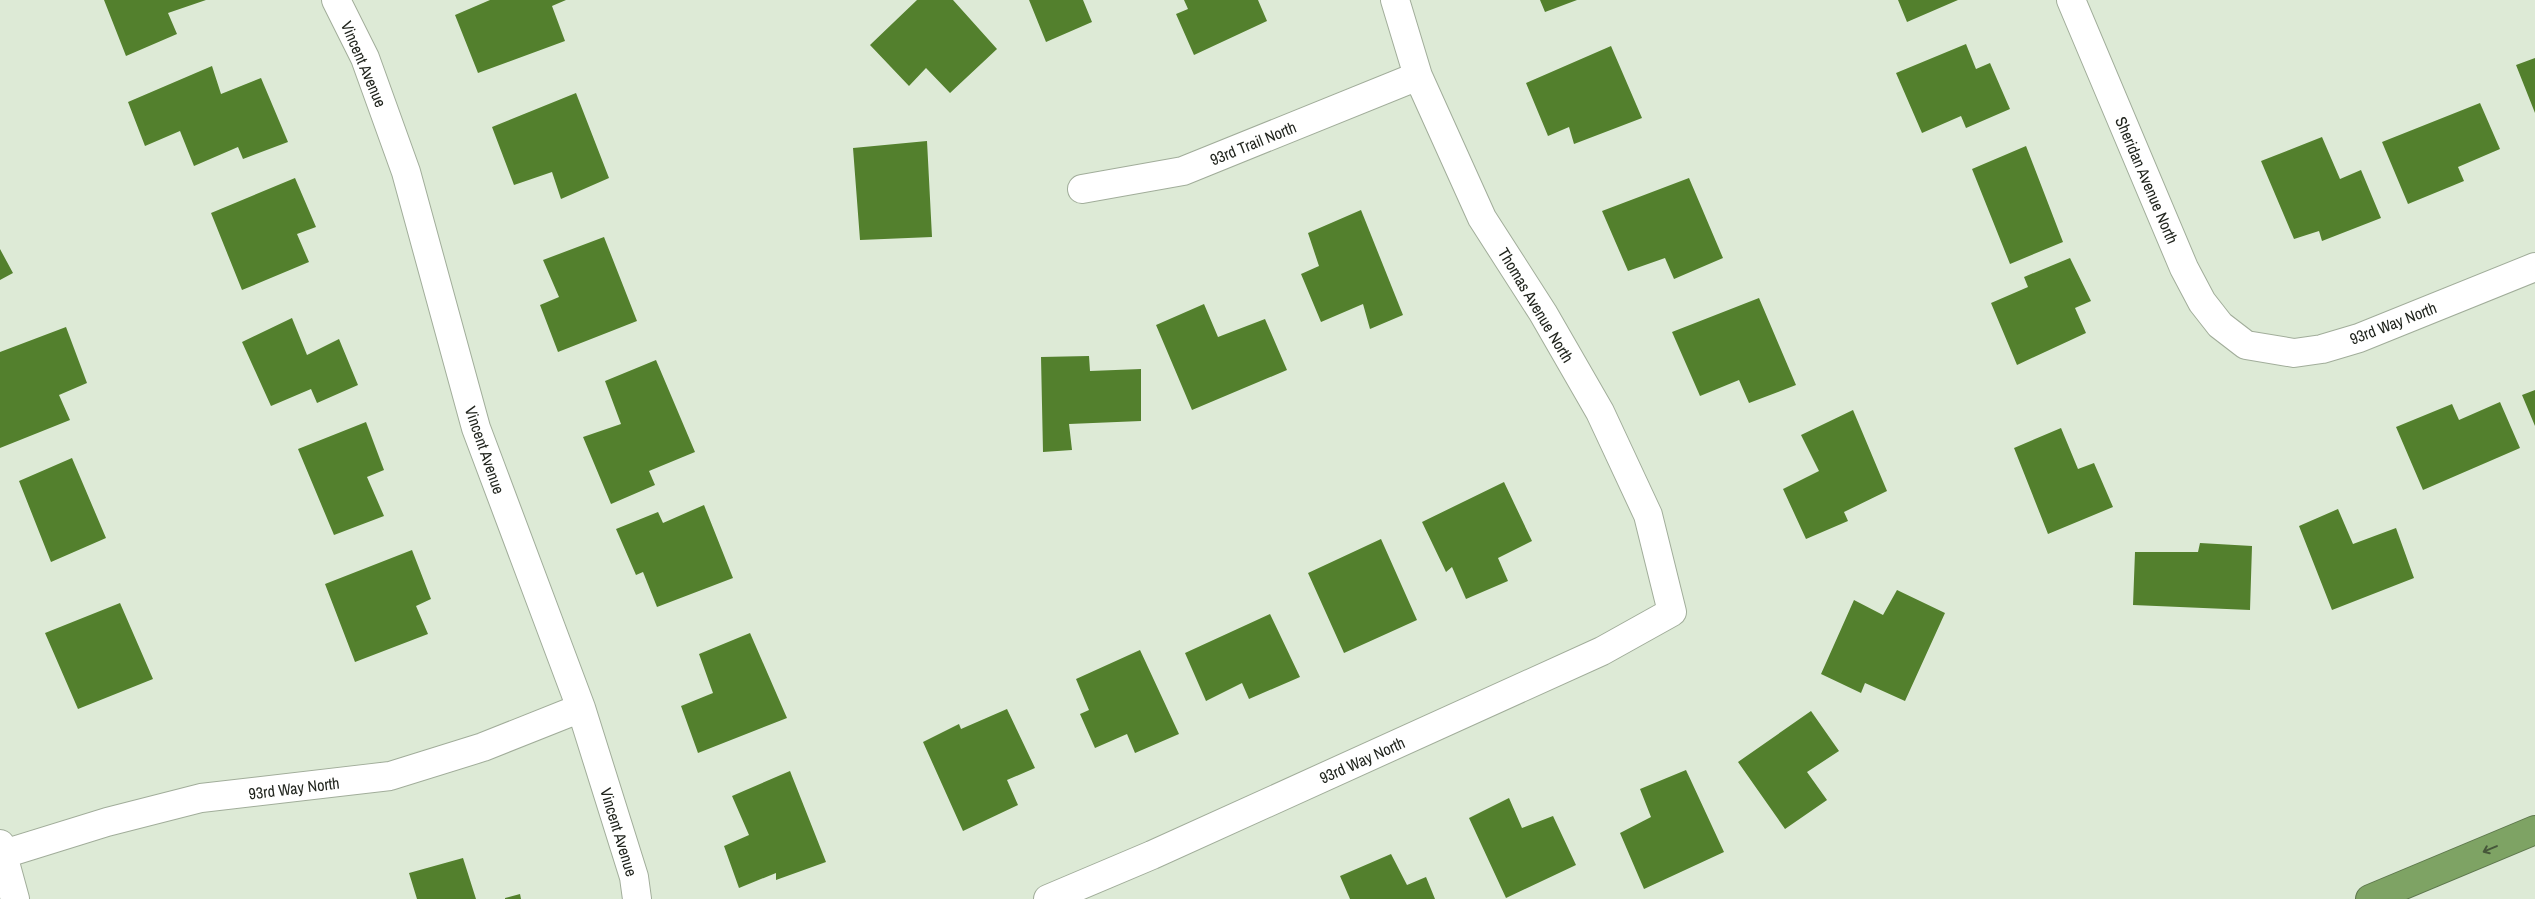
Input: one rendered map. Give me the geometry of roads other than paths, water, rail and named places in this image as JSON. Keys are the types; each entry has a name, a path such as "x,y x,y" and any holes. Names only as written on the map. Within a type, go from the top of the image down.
{"highway":[{"path":"2370,899 2535,830"}],"street":[{"name":"Vincent Avenue","path":"336,0 365,58 406,172 476,428 581,708 634,877 637,899"},
{"name":"Thomas Avenue North","path":"1395,0 1418,76 1482,218 1543,313 1600,412 1648,515 1672,612"},
{"name":"Sheridan Avenue North","path":"2070,0 2184,268 2202,302 2220,324 2246,345"},
{"name":"93rd Trail North","path":"1082,189 1183,172 1418,76"},
{"name":"93rd Way North","path":"2246,345 2294,353 2322,349 2359,338 2535,267"},
{"name":"93rd Way North","path":"1048,899 1602,651 1672,612"},
{"name":"93rd Way North","path":"2,849 202,798 390,776 483,747 581,708"},
{"path":"2,849 15,899"}]}
